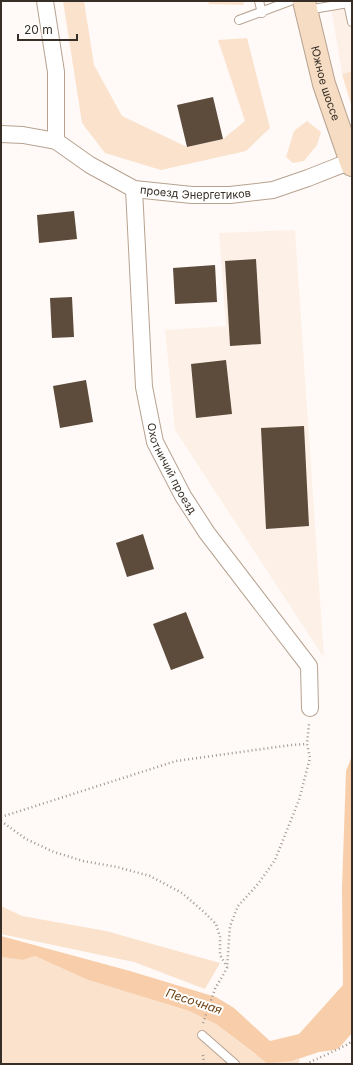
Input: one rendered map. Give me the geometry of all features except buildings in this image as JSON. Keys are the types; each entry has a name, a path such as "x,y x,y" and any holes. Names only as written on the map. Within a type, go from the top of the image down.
{"main road":[{"name":"Южное шоссе","path":"300,4 324,84 351,163"}],"street":[{"path":"44,1 56,72 56,141"},
{"name":"проезд Энергетиков","path":"1,134 23,135 56,141 90,165 134,190 192,195 230,195 273,190 351,163"},
{"name":"Охотничий проезд","path":"134,190 144,387 155,442 183,496 206,533 309,666 310,708"}],"lane":[{"path":"259,1 262,13"},
{"path":"239,20 300,4 350,3 352,22"},
{"path":"202,1034 235,1064"}],"path":[{"path":"203,1024 215,989 227,968 230,926 238,906 258,884 275,860 299,800 310,758 307,744 310,708"},
{"path":"1,817 176,761 291,744 307,744"},
{"path":"1,821 26,839 54,852 83,861 117,867 150,876 182,893 216,924 220,937 220,955 227,968"},
{"path":"306,1064 350,1044 352,1041"}],"shaded area":[{"path":"63,1 84,1 94,65 122,116 187,147 223,139 245,121 218,40 247,38 270,128 246,151 161,170 105,153 82,123"},
{"path":"210,1 244,1 243,5 208,4"},
{"path":"330,1 352,1 352,71 342,74"},
{"path":"352,71 352,108 342,74"},
{"path":"307,121 321,132 317,145 304,161 293,163 286,157 294,131"},
{"path":"295,230 324,658 175,430 165,330 226,326 219,233"},
{"path":"1,906 22,916 106,931 220,963 205,989 134,962 1,934"},
{"path":"35,956 88,980 189,1011 216,1024 256,1055 292,1061 300,1059 298,1064 1,1064 1,957 23,960"}],"water":[{"name":"Песочная","path":"352,756 352,1033 339,1048 319,1052 292,1061 267,1063 216,1024 189,1011 88,980 35,956 23,960 1,957 1,936 130,971 216,997 234,1008 270,1041 299,1034 343,985 342,888 346,771"}]}
